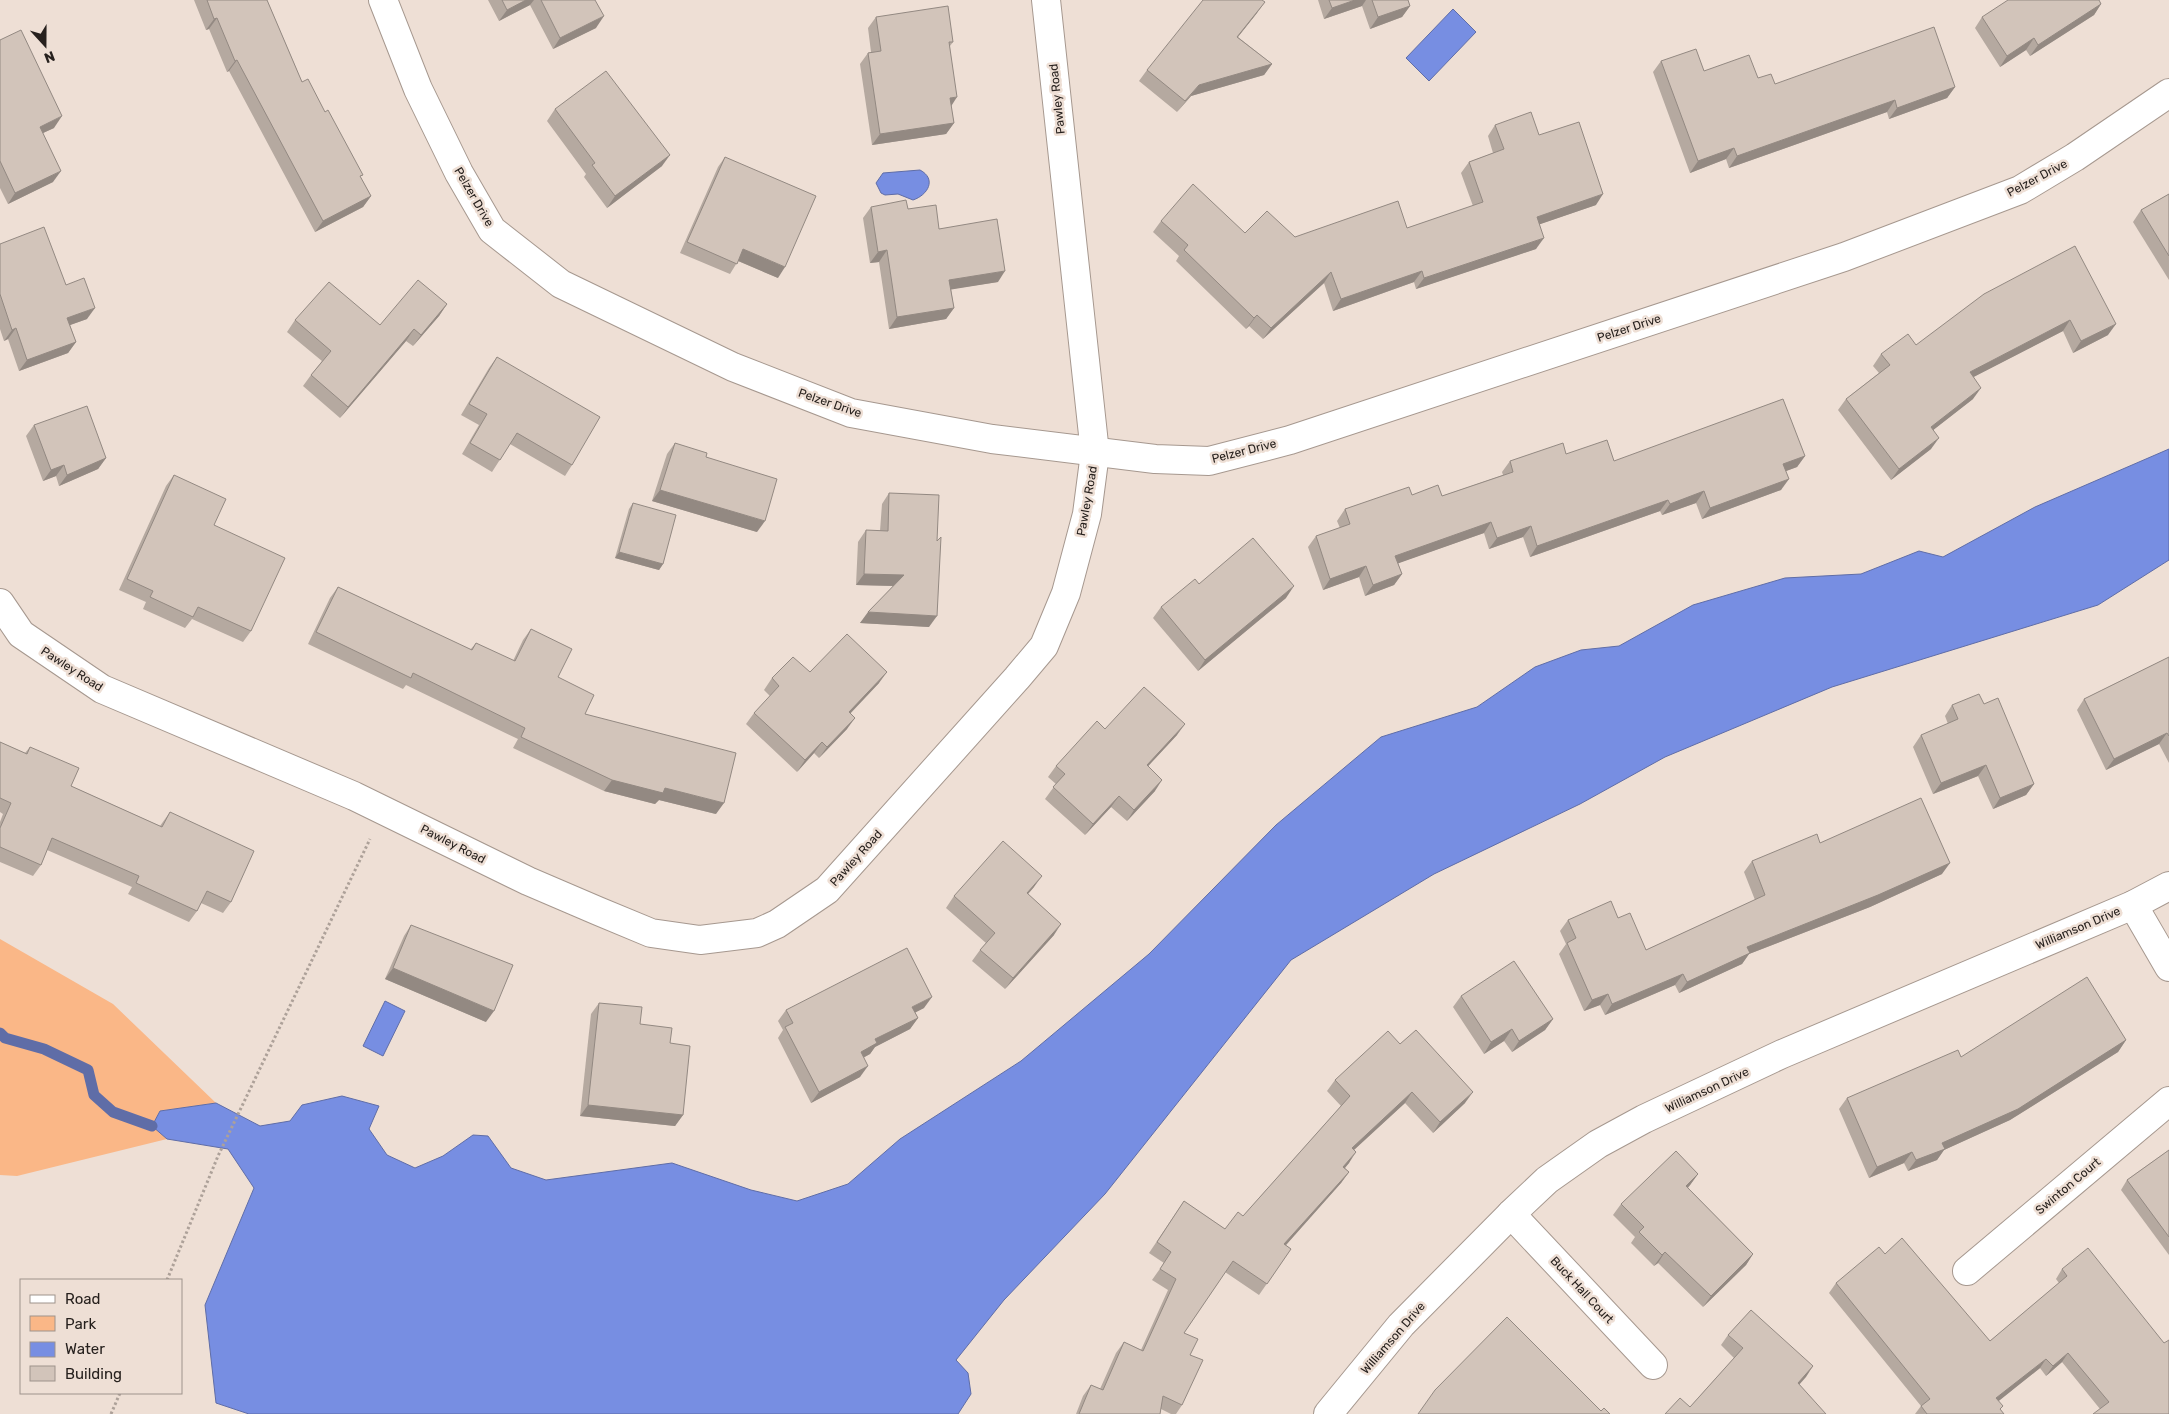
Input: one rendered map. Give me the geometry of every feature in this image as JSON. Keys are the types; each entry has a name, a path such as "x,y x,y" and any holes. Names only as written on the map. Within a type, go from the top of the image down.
{"street":[{"name":"Pelzer Drive","path":"384,0 418,90 459,173 492,230 561,284 733,367 851,413 992,440 1155,459 1209,460 1290,440 1844,256 2020,190 2075,157 2169,93"},
{"name":"Pawley Road","path":"0,603 21,634 102,689 384,810 528,881 651,933 700,940 757,933 777,924 827,890 1044,646 1066,593 1087,514 1095,453 1046,0"},
{"name":"Williamson Drive","path":"1328,1414 1401,1325 1511,1214 1547,1180 1598,1144 1644,1119 1782,1054 2133,905 2169,886"},
{"path":"2133,905 2169,967"},
{"name":"Swinton Court","path":"1967,1271 2169,1101"},
{"name":"Buck Hall Court","path":"1511,1214 1653,1365"}],"path":[{"path":"167,1279 218,1156 384,810"},
{"path":"112,1414 120,1394"}],"green space":[{"path":"0,939 113,1004 216,1103 160,1111 153,1126 167,1139 17,1176 0,1175"}],"water":[{"path":"1453,9 1476,32 1429,81 1406,58"},
{"path":"920,170 928,178 929,182 926,191 913,200 898,194 885,195 881,193 876,183 883,173"},
{"path":"2169,449 2169,560 2098,605 1832,687 1665,757 1580,804 1434,874 1291,960 1105,1194 1004,1300 956,1360 968,1373 971,1394 958,1414 249,1414 216,1403 205,1305 254,1188 228,1149 167,1139 152,1126 160,1111 216,1103 260,1126 290,1121 302,1105 342,1096 379,1106 369,1129 387,1155 415,1168 443,1156 473,1135 488,1136 511,1168 546,1180 672,1163 751,1190 797,1201 848,1184 900,1139 1021,1061 1149,954 1276,825 1381,737 1477,707 1535,667 1581,650 1619,646 1693,605 1785,578 1861,574 1919,551 1943,557 2035,507"},
{"path":"385,1001 405,1011 383,1056 363,1046"}],"building":[{"path":"207,0 267,0 302,82 308,79 325,112 328,110 363,175 360,176 371,196 323,221 237,60 235,61 217,18 214,19"},
{"path":"502,0 526,0 507,10"},
{"path":"541,0 595,0 604,16 560,38"},
{"path":"1203,0 1262,0 1265,2 1237,37 1272,64 1199,85 1185,101 1147,70"},
{"path":"1329,0 1355,0 1332,8"},
{"path":"1372,0 1408,0 1410,6 1378,17"},
{"path":"2008,0 2099,0 2101,4 2038,45 2034,38 2007,56 1982,17"},
{"path":"948,6 953,42 949,42 957,97 950,98 954,123 880,134 868,53 881,51 876,17"},
{"path":"1934,27 1955,87 1897,108 1895,100 1737,156 1734,148 1698,161 1661,61 1696,49 1704,71 1749,55 1758,78 1771,74 1775,84"},
{"path":"21,30 62,116 40,127 61,171 15,193 0,161 0,40"},
{"path":"606,71 670,155 615,196 592,165 595,163 555,109"},
{"path":"1531,112 1539,135 1579,122 1603,194 1537,217 1544,238 1424,278 1422,271 1341,299 1331,272 1271,328 1257,315 1254,318 1184,250 1188,245 1161,221 1193,184 1245,233 1267,211 1295,237 1398,201 1407,228 1483,202 1469,162 1504,149 1495,125"},
{"path":"725,157 816,196 785,267 743,249 737,264 687,242"},
{"path":"2169,194 2169,256 2141,210"},
{"path":"906,200 908,209 936,205 939,229 997,219 1005,271 949,280 954,308 897,317 887,250 878,252 871,207"},
{"path":"44,227 66,285 84,278 95,308 67,318 76,342 27,360 16,328 12,330 0,294 0,244"},
{"path":"2075,246 2116,324 2081,341 2070,320 1970,372 1981,388 1931,427 1939,438 1899,469 1846,399 1890,365 1881,354 1908,334 1916,345 1984,294"},
{"path":"418,280 447,304 421,335 414,329 348,407 311,375 331,351 295,320 329,282 380,325"},
{"path":"497,357 600,417 572,465 517,433 500,460 470,443 487,414 469,404"},
{"path":"1783,399 1805,456 1783,464 1789,479 1710,508 1704,491 1670,504 1668,500 1537,546 1531,526 1497,538 1491,522 1395,556 1402,574 1373,585 1366,566 1330,579 1316,536 1350,524 1345,509 1409,487 1412,495 1438,485 1442,496 1513,472 1510,461 1563,443 1566,454 1607,440 1614,461"},
{"path":"87,406 106,458 67,475 64,465 51,470 34,425"},
{"path":"675,443 707,453 706,457 777,479 765,521 660,490"},
{"path":"174,475 226,499 214,525 285,558 251,631 198,607 193,617 150,597 153,591 127,579"},
{"path":"889,493 939,495 937,541 941,537 937,616 868,612 904,575 864,574 866,530 888,531"},
{"path":"633,503 676,515 663,564 619,552"},
{"path":"1253,538 1294,586 1205,660 1161,607 1195,579 1199,584"},
{"path":"338,587 472,650 476,643 515,661 531,629 572,649 558,677 594,695 585,714 736,753 724,803 665,788 663,793 612,780 521,737 525,728 413,673 411,678 316,632"},
{"path":"847,634 887,672 849,712 855,718 827,747 822,742 805,760 754,713 779,686 772,678 793,657 810,672"},
{"path":"2169,657 2169,736 2167,733 2114,759 2084,699"},
{"path":"1144,687 1185,724 1147,765 1162,780 1134,810 1119,796 1093,824 1053,787 1065,774 1056,766 1097,721 1105,729"},
{"path":"1979,694 1984,704 1998,698 2034,784 2000,798 1986,765 1941,783 1921,735 1958,719 1952,705"},
{"path":"0,742 27,754 30,747 79,768 71,786 162,827 170,812 254,851 231,902 207,891 197,911 136,883 139,876 52,838 41,865 0,847 0,828 11,803 0,798"},
{"path":"1921,798 1950,863 1878,895 1747,947 1750,953 1687,982 1683,974 1612,1004 1608,994 1592,1000 1567,943 1576,938 1568,920 1611,901 1618,918 1630,913 1646,950 1765,895 1752,861 1817,834 1820,843"},
{"path":"1003,841 1042,876 1027,893 1061,924 1013,978 980,950 995,933 954,896"},
{"path":"411,925 513,965 494,1011 393,968"},
{"path":"907,948 932,997 912,1007 918,1018 875,1039 877,1043 861,1052 868,1066 819,1092 785,1027 793,1023 786,1010"},
{"path":"1514,961 1553,1019 1519,1041 1512,1029 1491,1042 1461,996"},
{"path":"2087,977 2126,1040 2018,1109 1942,1143 1945,1149 1916,1160 1912,1152 1877,1167 1847,1098 1958,1050 1961,1057"},
{"path":"599,1003 642,1007 640,1024 672,1028 670,1043 690,1046 683,1115 588,1105"},
{"path":"1416,1030 1473,1092 1440,1122 1412,1092 1352,1148 1356,1152 1343,1167 1349,1172 1284,1244 1291,1249 1267,1284 1233,1261 1184,1333 1198,1339 1190,1355 1203,1360 1182,1405 1163,1396 1160,1414 1079,1414 1091,1385 1103,1390 1124,1342 1143,1351 1176,1279 1160,1269 1171,1252 1157,1242 1184,1201 1225,1229 1238,1212 1243,1216 1350,1096 1335,1080 1388,1031 1400,1044"},
{"path":"2169,1150 2169,1237 2127,1180"},
{"path":"1676,1151 1698,1174 1686,1186 1753,1254 1711,1296 1665,1252 1662,1255 1639,1232 1644,1227 1621,1204"},
{"path":"1902,1238 1990,1341 2067,1276 2062,1269 2088,1248 2164,1343 2169,1340 2169,1414 2093,1414 2109,1402 2068,1353 2053,1366 2046,1359 1996,1398 2003,1406 2000,1409 2004,1414 1927,1414 1921,1406 1930,1399 1836,1283 1879,1247 1885,1254"},
{"path":"1751,1310 1813,1366 1798,1383 1826,1414 1665,1414 1680,1398 1690,1407 1743,1348 1728,1335"},
{"path":"1507,1317 1601,1411 1604,1408 1610,1414 1418,1414 1435,1390"}],"waterway":[{"path":"0,1033 5,1038 44,1049 88,1070 94,1095 113,1112 152,1126"}]}
